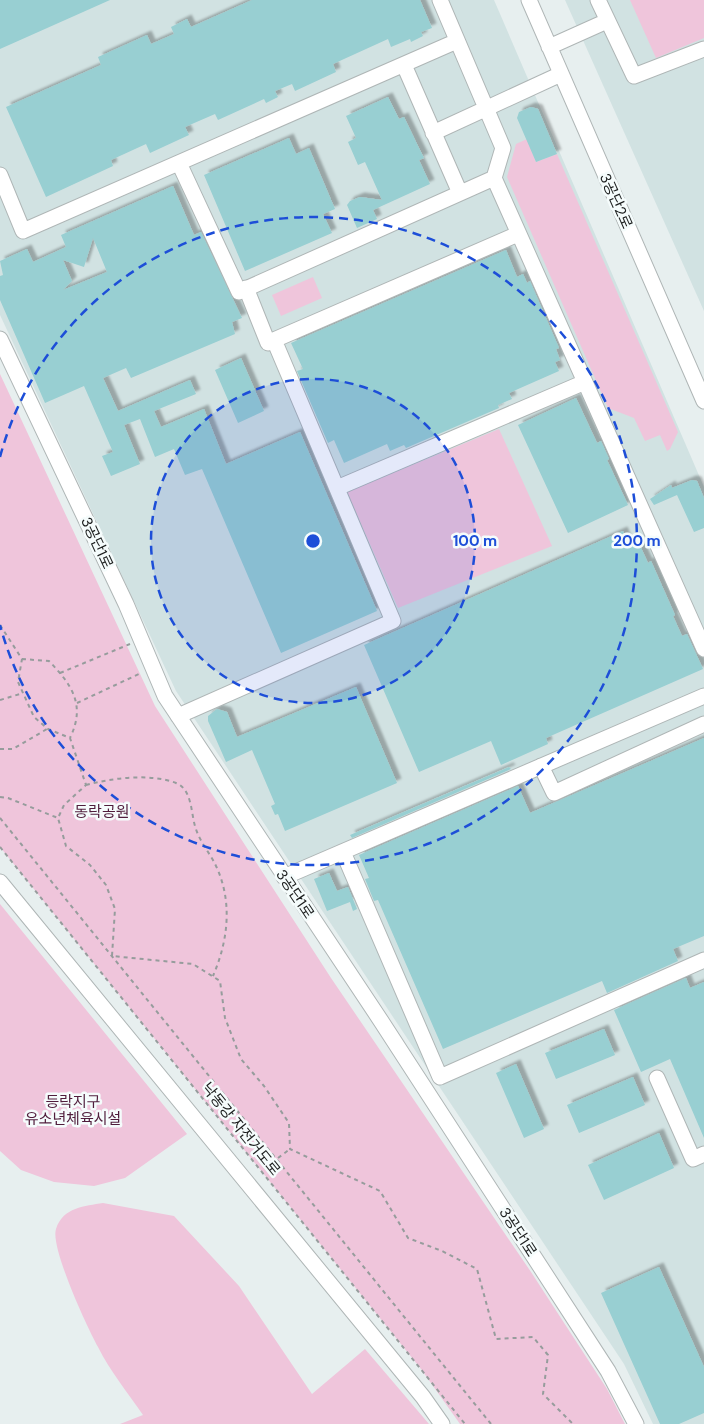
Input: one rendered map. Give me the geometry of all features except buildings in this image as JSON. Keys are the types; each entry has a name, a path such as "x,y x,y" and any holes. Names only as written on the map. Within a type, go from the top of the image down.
{"street":[{"path":"440,0 503,148 494,178 704,649"},
{"name":"3공단2로","path":"529,0 704,401"},
{"path":"598,0 634,76 704,49"},
{"path":"549,47 608,21"},
{"path":"0,175 23,231 457,41"},
{"path":"404,65 460,193"},
{"path":"434,133 561,74"},
{"path":"179,163 238,292 494,178"},
{"path":"246,288 268,343 518,234"},
{"name":"3공단1로","path":"0,339 141,639 165,696 381,1021 597,1354 636,1424"},
{"path":"178,716 393,621 274,340"},
{"path":"337,488 585,382"},
{"path":"284,877 704,696"},
{"path":"541,766 554,792 704,724"},
{"path":"344,852 440,1076 704,960"},
{"path":"0,882 423,1397 442,1424"},
{"path":"657,1078 693,1159 704,1154"}],"path":[{"path":"0,624 22,659 18,682 34,717 48,729 70,738"},
{"path":"60,673 141,639"},
{"path":"22,659 49,661 68,681 77,703 75,728 70,738 86,785"},
{"path":"77,703 153,668"},
{"path":"0,700 23,693"},
{"path":"0,749 13,749 48,729"},
{"path":"112,956 115,908 106,885 90,865 66,846 58,818 64,805 86,785 109,779 145,778 177,783 185,791 190,802 195,826 224,885 228,908 222,956 213,976"},
{"path":"0,797 8,798 58,818"},
{"path":"0,818 278,1158 491,1424"},
{"name":"낙동강 자전거도로","path":"0,848 465,1424"},
{"path":"112,956 193,964 220,981 225,1018 241,1059 264,1086 289,1122 290,1149"},
{"path":"278,1158 290,1149"},
{"path":"290,1149 380,1191 408,1238 442,1251 476,1269 496,1339 533,1337 548,1355 543,1394 573,1424"}],"shaded area":[{"path":"0,0 494,0 704,487 704,1424 653,1424 624,1364 176,691 0,315"},
{"path":"565,0 704,0 704,311"}],"green space":[{"path":"630,0 704,0 704,38 656,58"},
{"path":"527,139 536,162 557,154 678,432 670,449 667,451 660,435 645,441 634,418 608,408 507,177 516,144"},
{"path":"313,277 322,298 281,316 272,295"},
{"name":"동락공원","path":"0,374 155,706 331,978 531,1272 607,1389 625,1424 460,1424 421,1369 0,847"},
{"path":"499,429 552,546 398,608 347,492"},
{"name":"등락지구 유소년체육시설","path":"0,904 187,1134 125,1178 94,1186 54,1182 21,1170 0,1151"},
{"path":"103,1203 174,1216 239,1286 312,1394 365,1349 429,1424 120,1424 143,1415 108,1365 93,1337 78,1306 64,1269 58,1252 56,1238 56,1229 59,1222 69,1212 82,1207"}]}
